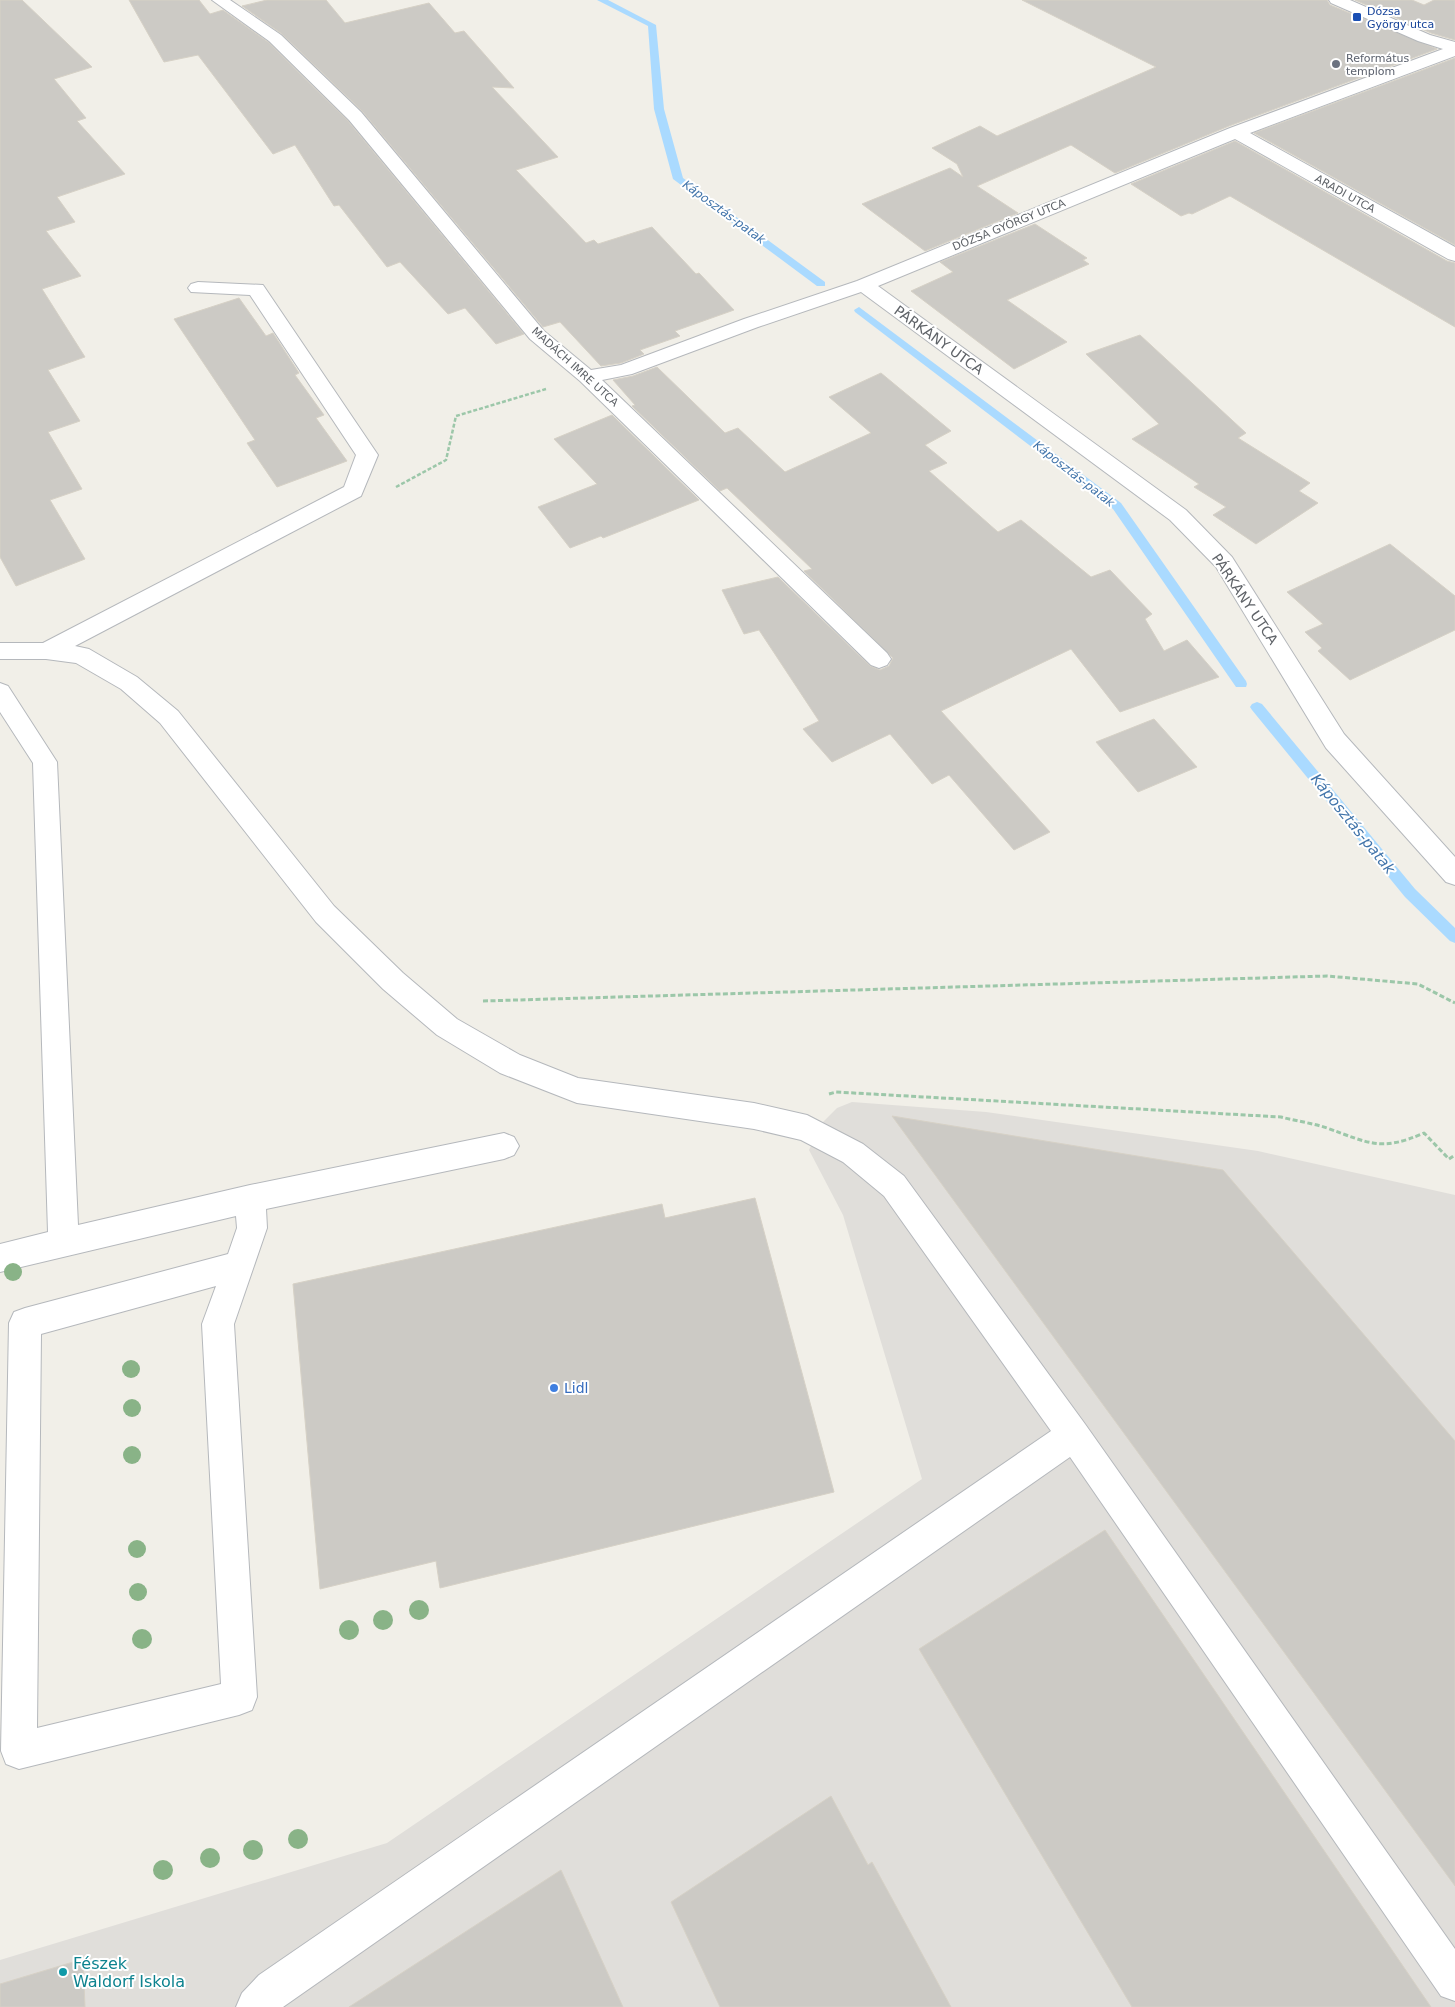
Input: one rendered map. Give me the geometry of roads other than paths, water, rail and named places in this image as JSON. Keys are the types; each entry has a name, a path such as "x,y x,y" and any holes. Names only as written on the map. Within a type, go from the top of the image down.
{"street":[{"name":"MADÁCH IMRE UTCA","path":"220,0 275,38 354,116 537,335 588,377 879,660"},
{"path":"1337,0 1424,38 1455,48"},
{"name":"DÓZSA GYÖRGY UTCA","path":"588,377 625,370 751,323 864,285 1236,132 1455,48"},
{"name":"ARADI UTCA","path":"1236,132 1455,255"},
{"name":"PÁRKÁNY UTCA","path":"864,285 1178,515 1224,562 1335,741 1455,875"},
{"path":"46,652 353,491 367,455 256,289 198,288"},
{"path":"0,651 82,655 129,683 170,717 325,914 392,981 447,1027 510,1064 577,1090 754,1116 807,1128 853,1153 894,1186 1074,1434 1455,1982"},
{"path":"0,692 45,762 64,1243"},
{"path":"0,1258 250,1199 504,1146"},
{"path":"239,1265 25,1324 19,1751 239,1697 218,1324 239,1265 252,1228 250,1199"},
{"path":"256,2007 273,1989 1074,1434"}],"waterway":[{"name":"Káposztás-patak","path":"601,0 652,25 659,109 678,179 821,284"},
{"name":"Káposztás-patak","path":"859,310 1117,506 1241,684"},
{"name":"Káposztás-patak","path":"1257,707 1410,893 1455,937"}],"place":[{"name":"Dózsa György utca","path":"1357,17"},
{"name":"Református templom","path":"1336,64"},
{"name":"Lidl","path":"554,1388"},
{"name":"Fészek Waldorf Iskola","path":"63,1972"}]}
